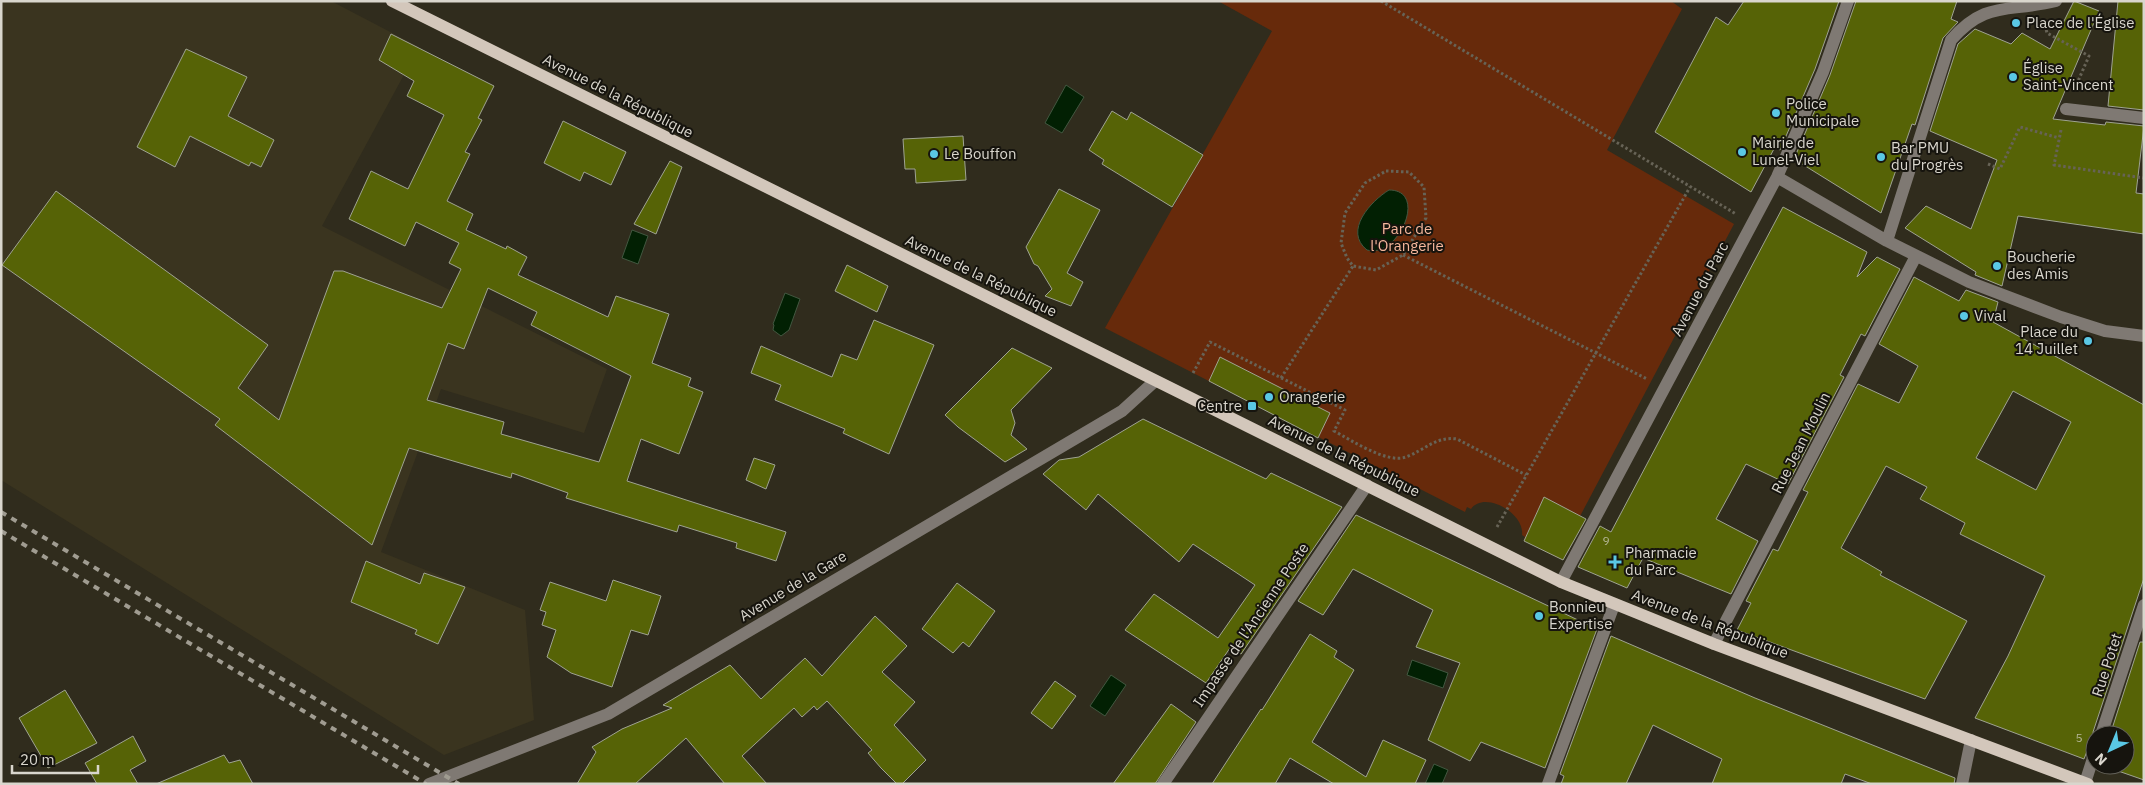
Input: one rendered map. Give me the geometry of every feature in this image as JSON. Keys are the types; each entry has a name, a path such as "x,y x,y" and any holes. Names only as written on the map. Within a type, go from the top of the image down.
{"main road":[{"name":"Avenue de la République","path":"392,1 1561,582 1714,644 2086,783"}],"street":[{"name":"Avenue du Parc","path":"1561,582 1777,177 1823,72 1848,1"},
{"path":"1886,241 1951,40 1964,23 1985,6 2038,6 2056,1"},
{"path":"2066,109 2144,118"},
{"path":"1777,177 1886,241 1969,282 2061,317 2105,331 2144,336"},
{"name":"Rue Jean Moulin","path":"1714,644 1916,256"},
{"name":"Avenue de la Gare","path":"429,784 608,714 1122,411 1155,380"},
{"name":"Impasse de l'Ancienne Poste","path":"1163,784 1367,485"},
{"path":"1548,784 1614,605"},
{"name":"Rue Potet","path":"2104,725 2144,605"},
{"path":"1962,784 1971,740"}],"path":[{"path":"1381,1 1753,224"},
{"path":"2038,6 2047,33 2089,56 2066,109 2054,164 2144,178"},
{"path":"1988,164 2000,169 2020,127 2059,138"},
{"path":"1386,172 1409,172 1424,187 1426,218 1403,256 1376,270 1354,266 1346,258 1341,243 1345,213 1366,183 1386,172"},
{"path":"1487,545 1690,187"},
{"path":"1403,256 1665,388"},
{"path":"1281,378 1354,266"},
{"path":"1193,373 1210,342 1345,410 1334,431 1383,456 1405,458 1429,444 1448,438 1457,439 1526,475"}],"shaded area":[{"path":"1,1 331,1 419,47 322,226 607,369 584,433 441,389 381,552 525,610 534,720 444,755 1,480"},
{"path":"1066,85 1084,97 1062,133 1045,123"},
{"path":"1389,190 1401,193 1407,201 1408,211 1405,223 1398,235 1389,244 1378,250 1367,250 1360,242 1358,234 1362,217 1375,201"},
{"path":"632,230 648,236 638,264 622,258"},
{"path":"785,293 800,299 789,330 781,336 773,330 773,324"},
{"path":"1412,660 1448,673 1443,688 1407,675"},
{"path":"1111,675 1126,685 1105,716 1090,706"},
{"path":"1434,764 1448,770 1442,784 1425,784"}],"green space":[{"name":"Parc de l'Orangerie","path":"1218,1 1671,1 1682,9 1607,150 1734,224 1558,558 1524,540 1525,537 1522,535 1517,519 1511,512 1502,507 1494,503 1485,502 1477,504 1471,509 1467,507 1465,512 1105,328 1272,31"}],"building":[{"path":"1744,1 1839,1 1815,69 1780,150 1775,147 1751,192 1655,132 1716,17 1728,25"},
{"path":"1856,1 1957,1 1951,19 1958,22 1943,38 1915,125 1912,124 1881,213 1794,159 1830,75"},
{"path":"2074,1 2099,11 2053,119 2105,125 2106,122 2144,126 2136,193 2144,194 2144,234 2018,216 2002,286 1975,275 1976,272 1905,228 1926,206 1971,229 1997,160 1930,131 1958,44 1975,29 2011,44 2022,33 2050,49"},
{"path":"2118,1 2144,1 2144,110 2108,106"},
{"path":"391,34 494,86 478,118 482,120 465,152 470,154 447,201 473,214 466,230 506,249 507,246 527,257 518,275 608,317 616,296 669,314 652,363 691,378 688,386 703,392 679,454 641,439 627,481 786,532 776,561 736,548 737,543 679,525 677,532 566,498 568,493 512,473 511,478 409,448 372,545 215,425 220,419 2,265 56,191 268,345 238,388 279,420 334,271 343,271 442,308 461,269 449,263 459,243 416,222 405,246 349,219 371,171 408,189 444,115 407,96 414,81 379,60","holes":["488,288 537,312 531,325 631,376 599,462 501,434 504,422 427,400 448,343 464,349"]},
{"path":"186,49 247,77 228,116 274,140 261,167 251,162 249,166 190,136 175,167 137,147"},
{"path":"1112,111 1127,120 1131,112 1203,155 1172,207 1102,164 1104,160 1089,150"},
{"path":"563,121 626,152 611,185 584,172 580,181 544,163"},
{"name":"Le Bouffon","path":"963,136 966,180 916,183 915,169 905,169 903,139"},
{"path":"670,161 682,167 656,234 634,224"},
{"path":"1059,189 1100,210 1067,273 1083,282 1071,306 1045,296 1052,289 1038,266 1034,264 1026,247"},
{"path":"1783,207 1867,252 1857,277 1877,257 1900,269 1865,336 1861,334 1840,375 1844,377 1788,484 1746,464 1716,519 1758,541 1731,594 1643,558 1627,588 1578,567 1600,526 1611,532"},
{"path":"847,265 888,286 877,312 835,291"},
{"path":"1914,277 1959,301 1966,290 1998,302 1993,322 2144,405 2144,578 2095,725 2085,725 2084,759 1975,718 2008,656 2045,576 1960,534 1965,523 1920,499 1927,487 1886,466 1841,548 1882,572 1880,575 1967,621 1925,699 1737,630 1751,603 1746,601 1773,549 1778,551 1808,492 1803,490 1858,384 1899,403 1918,366 1879,344","holes":["2013,391 2071,422 2036,490 1976,458"]},
{"path":"874,320 934,345 889,454 843,433 845,429 775,400 781,385 751,373 761,346 832,377 841,354 857,360"},
{"path":"1012,348 1052,368 1011,410 1015,423 1011,435 1027,449 1005,462 945,415"},
{"name":"Orangerie","path":"1220,357 1330,413 1318,438 1209,381"},
{"path":"1143,419 1266,479 1271,473 1342,507 1241,654 1230,648 1206,683 1125,630 1154,594 1218,638 1255,585 1193,544 1179,562 1098,494 1086,510 1043,474 1059,460 1079,457"},
{"path":"754,458 775,465 766,489 746,480"},
{"path":"1544,497 1586,519 1563,560 1524,541"},
{"path":"1356,515 1597,629 1545,768 1481,742 1470,761 1428,740 1460,663 1416,647 1433,610 1353,569 1323,615 1298,601"},
{"path":"366,561 420,584 424,573 465,587 438,644 415,634 417,630 351,602"},
{"path":"613,580 661,596 648,635 631,630 612,687 571,673 547,657 556,630 542,625 546,612 540,610 550,582 606,601"},
{"path":"957,583 995,611 969,647 963,642 953,653 922,629"},
{"path":"875,616 907,646 882,672 915,702 894,725 926,760 902,784 897,784 881,768 868,753 872,750 827,701 817,710 814,706 802,717 794,708 742,756 767,784 725,784 686,738 635,784 577,784 596,752 592,747 622,729 672,708 663,705 730,665 761,699 805,658 822,676"},
{"path":"1310,634 1337,651 1334,657 1354,670 1312,742 1366,777 1383,740 1426,760 1415,784 1334,784 1290,758 1275,784 1212,784"},
{"path":"1611,636 1755,698 1955,778 1954,784 1872,784 1845,774 1841,784 1712,784 1722,759 1653,725 1626,784 1561,784 1564,776 1560,774"},
{"path":"2140,642 2144,642 2144,780 2130,775 2135,775 2135,725 2113,725"},
{"path":"1055,681 1076,696 1052,729 1031,713"},
{"path":"65,690 97,743 48,768 19,718"},
{"path":"1171,704 1196,722 1155,784 1113,784"},
{"path":"133,736 146,761 130,770 138,784 97,784 85,763"},
{"path":"224,755 229,763 240,760 253,784 156,784"}],"railway":[{"path":"1,512 459,784"},
{"path":"1,531 426,784"}],"place":[{"name":"Place de l'Église","path":"2016,23"},
{"name":"Église Saint-Vincent","path":"2013,77"},
{"name":"Police Municipale","path":"1776,113"},
{"name":"Mairie de Lunel-Viel","path":"1742,152"},
{"name":"Le Bouffon","path":"934,154"},
{"name":"Bar PMU du Progrès","path":"1881,157"},
{"name":"Boucherie des Amis","path":"1997,266"},
{"name":"Vival","path":"1964,316"},
{"name":"Place du 14 Juillet","path":"2088,341"},
{"name":"Orangerie","path":"1269,397"},
{"name":"Centre","path":"1252,406"},
{"name":"Pharmacie du Parc","path":"1615,562"},
{"name":"Bonnieu Expertise","path":"1539,616"}]}
